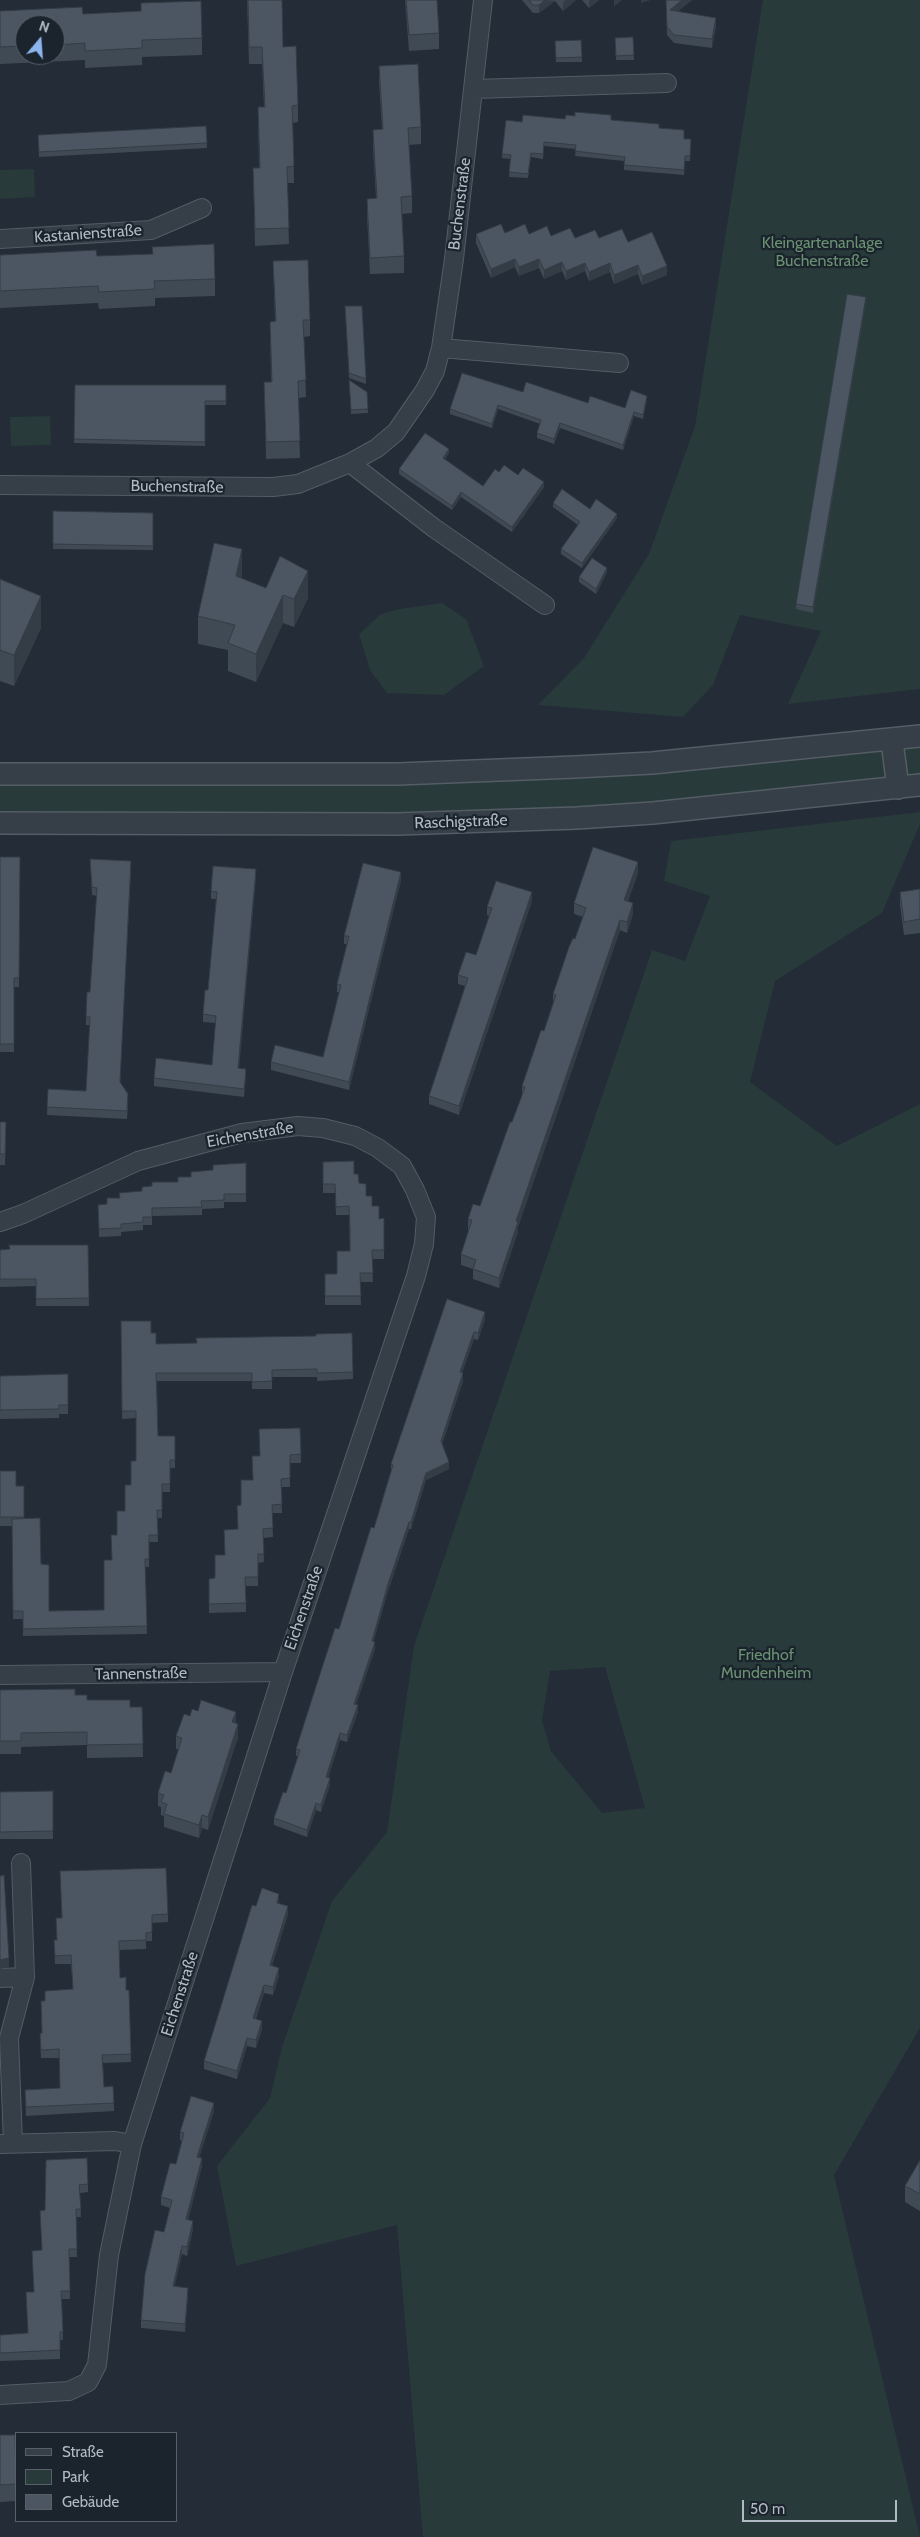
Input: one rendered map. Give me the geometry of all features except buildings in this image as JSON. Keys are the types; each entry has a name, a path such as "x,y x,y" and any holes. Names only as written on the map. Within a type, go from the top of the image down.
{"street":[{"name":"Buchenstraße","path":"0,485 273,487 298,484 350,463 377,448 396,432 425,390 435,371 442,348 483,0"},
{"path":"474,89 667,83"},
{"name":"Kastanienstraße","path":"0,239 151,230 202,208"},
{"path":"442,348 619,362"},
{"path":"350,463 434,528 545,605"},
{"path":"0,774 398,774 652,763 892,741 920,736"},
{"path":"892,741 898,788"},
{"name":"Raschigstraße","path":"0,823 398,824 577,818 653,813 920,785"},
{"name":"Eichenstraße","path":"0,1222 23,1214 138,1161 242,1134 298,1126 323,1128 355,1136 378,1148 402,1166 415,1190 426,1217 422,1252 416,1276 282,1672 132,2144 109,2255 96,2365 88,2382 69,2391 0,2395"},
{"name":"Tannenstraße","path":"0,1676 282,1672"},
{"path":"21,1863 25,1977 9,2038 7,2144 114,2141 132,2144"},
{"path":"0,1978 25,1977"}],"green space":[{"name":"Kleingartenanlage Buchenstraße","path":"763,0 920,0 920,689 788,704 821,631 740,615 713,685 683,717 538,705 584,658 649,554 695,426"},
{"path":"34,169 35,197 0,199 0,170"},
{"path":"50,416 51,445 11,446 10,417"},
{"path":"442,603 466,619 484,666 444,695 387,693 370,670 359,634 381,614 399,609"},
{"path":"920,736 920,785 653,813 0,823 0,774 398,774"},
{"name":"Friedhof Mundenheim","path":"920,812 920,824 882,913 775,981 750,1082 837,1146 920,1104 920,2028 834,2175 920,2537 423,2537 397,2225 236,2266 217,2166 270,2098 282,2047 332,1901 387,1832 414,1646 652,950 685,961 710,896 664,881 671,841","holes":["605,1667 645,1808 602,1813 551,1751 542,1721 550,1671"]}]}
